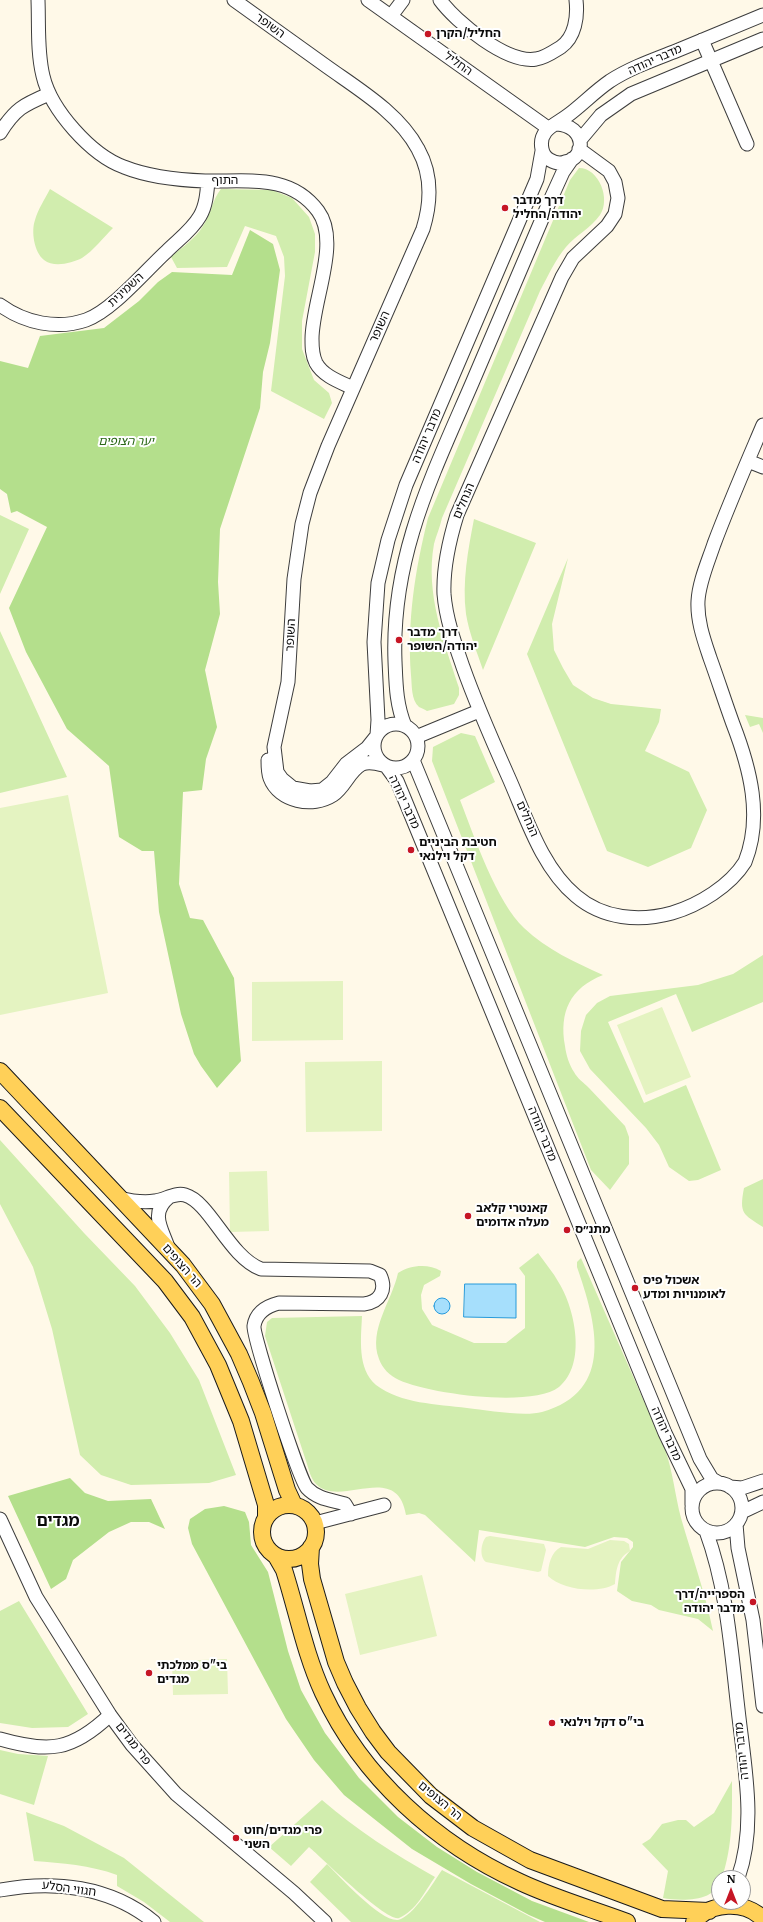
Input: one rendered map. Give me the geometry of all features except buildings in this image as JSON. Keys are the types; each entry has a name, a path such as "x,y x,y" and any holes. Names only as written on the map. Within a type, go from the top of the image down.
{"main road":[{"name":"הר הצופים","path":"0,1071 170,1252 192,1277 212,1304 239,1354 263,1413 287,1490 294,1505"},
{"name":"הר הצופים","path":"0,1108 164,1281 192,1316 218,1365 241,1420 266,1505 266,1517"},
{"path":"294,1505 307,1512 315,1523 315,1538 311,1547 305,1554 296,1558 285,1559 276,1556 268,1550 263,1542 262,1526 266,1517 272,1510 281,1506 294,1505"},
{"name":"הר הצופים","path":"311,1547 310,1564 312,1579 336,1662 345,1683 358,1708 388,1752 431,1796 473,1828 530,1860 662,1909 711,1907"},
{"name":"הר הצופים","path":"276,1556 284,1570 313,1670 336,1720 352,1745 392,1792 438,1833 498,1871 520,1882 627,1922"},
{"path":"694,1922 712,1910"},
{"name":"הר הצופים","path":"748,1910 755,1913 763,1920"}],"street":[{"name":"התוף","path":"38,0 40,58 43,77 49,94 59,112 76,132 91,145 122,166 157,176 208,181 259,181 288,186 310,202 319,212 324,223 328,246 312,327 312,351 316,363 323,371 331,378 353,388"},
{"name":"השופר","path":"234,0 360,90 389,114 409,134 426,166 430,201 428,214 318,472 302,524 294,579 288,682 273,754 277,772 282,779 293,788 310,792 322,790 328,786 346,764 367,748 376,736"},
{"name":"החליל","path":"368,0 553,126"},
{"path":"391,16 403,0"},
{"path":"440,0 458,20 503,52 526,59 536,59 553,53 564,45 570,37 575,27 576,0"},
{"name":"מדבר יהודה","path":"553,126 610,81 650,61 763,15"},
{"name":"מדבר יהודה","path":"405,726 398,706 394,642 398,586 407,545 425,493 563,172 601,115 622,100 659,81 763,39"},
{"path":"702,40 747,144"},
{"path":"0,133 8,120 25,104 49,94"},
{"path":"567,125 573,128 577,149 558,163 552,161 542,152 542,137 553,126 567,125"},
{"name":"הנחלים","path":"577,149 608,171 615,182 618,198 615,214 606,226 573,258 562,277 457,516 446,560 444,596 454,640 479,711 534,836 546,859 558,877 576,897 602,912 618,917 641,919 656,918 676,912 697,903 731,879 745,863 754,846 758,828 756,792 749,761 734,726 701,629 698,601 701,583 709,557 763,425"},
{"name":"מדבר יהודה","path":"376,736 378,720 374,635 378,583 388,540 406,485 537,179 542,152"},
{"name":"השמינית","path":"0,305 21,318 37,322 56,324 73,323 88,319 102,311 117,299 196,222 205,203 208,181"},
{"path":"748,461 763,467"},
{"path":"416,737 479,711"},
{"path":"391,724 405,726 416,737 418,745 417,753 408,765 398,768 384,765 378,759 374,750 376,736 384,727 391,724"},
{"name":"השופר","path":"276,738 268,759 269,777 274,786 281,793 299,801 318,801 330,797 339,789 349,776 361,765 367,762 384,765"},
{"name":"מדבר יהודה","path":"413,760 700,1459 712,1479 725,1485"},
{"name":"מדבר יהודה","path":"384,765 397,781 665,1433 692,1489 692,1505"},
{"path":"119,1198 132,1201 155,1201 185,1195 199,1205 238,1253 261,1269 370,1271 380,1276 383,1283 383,1290 381,1296 376,1301 364,1304 279,1303 267,1306 261,1311 256,1318 254,1326 254,1334 260,1356 287,1435 294,1462 306,1487 326,1500 345,1504 351,1514"},
{"path":"169,1197 163,1202 158,1214 158,1222 170,1252"},
{"path":"763,1481 742,1488 725,1485 707,1485 700,1490 692,1505 694,1518 698,1526 706,1531 714,1533 726,1532 739,1518 763,1502"},
{"path":"725,1485 740,1498 738,1548 753,1620 763,1706"},
{"path":"315,1523 384,1505"},
{"name":"פרי מגדים","path":"0,1519 36,1597 110,1715 132,1745 176,1794 294,1893 325,1922"},
{"name":"מדבר יהודה","path":"706,1531 713,1552 728,1624 746,1782 746,1840 740,1870"},
{"path":"0,1739 41,1748 60,1746 89,1734 110,1715"},
{"name":"חגווי הסלע","path":"0,1890 36,1884 82,1888 101,1893 124,1902 154,1922"}],"green space":[{"path":"579,168 586,169 597,179 603,193 603,208 596,220 562,252 540,291 442,518 434,544 432,581 434,599 442,635 459,688 459,695 454,704 427,711 416,704 413,696 410,635 416,576 428,518 570,180"},
{"path":"50,189 113,228 90,252 73,262 53,264 44,260 38,252 34,241 33,230 38,212"},
{"path":"221,189 272,190 292,198 309,217 315,234 315,252 302,321 302,349 314,380 329,393 332,403 324,419 271,391 285,276 284,257 276,236 245,226 227,267 177,268 171,257 200,230 206,221"},
{"name":"יער הצופים","path":"250,230 273,244 280,270 270,343 263,372 260,408 220,529 218,582 220,614 205,670 217,727 206,759 202,790 183,792 179,884 190,918 203,920 234,978 241,1061 217,1088 194,1054 181,1014 159,912 154,851 142,851 119,837 109,766 67,729 26,652 9,608 47,527 17,511 11,513 7,494 0,489 0,361 28,368 40,336 104,328 139,301 158,282 172,272 232,275"},
{"path":"0,515 29,529 0,594"},
{"path":"474,519 536,543 483,670 469,628 465,602 466,566"},
{"path":"568,558 552,624 554,650 563,668 573,685 593,698 611,704 661,709 659,722 645,751 689,772 707,810 691,848 648,867 607,851 527,654"},
{"path":"0,631 67,777 0,793"},
{"path":"745,715 763,718 763,733 759,724 750,727"},
{"path":"461,733 475,736 495,782 460,800 479,850 505,903 514,917 524,928 542,943 562,955 603,975 582,987 569,1003 564,1022 564,1034 565,1049 575,1074 625,1126 629,1137 629,1164 610,1190 591,1170 432,761 433,747"},
{"path":"68,795 108,993 0,1015 0,808"},
{"path":"763,955 763,1002 692,1032 676,994 608,1022 644,1103 686,1085 721,1170 698,1180 689,1181 669,1167 659,1145 646,1128 590,1069 580,1051 581,1031 586,1015 597,1003 610,996 698,985 733,974"},
{"path":"343,981 343,1040 252,1041 252,982"},
{"path":"662,1007 691,1077 646,1095 617,1025"},
{"path":"382,1061 382,1131 306,1132 305,1062"},
{"path":"0,1140 84,1233 135,1286 170,1333 199,1380 236,1475 209,1483 131,1485 101,1475 80,1455 52,1329 33,1267 0,1204"},
{"path":"267,1171 269,1231 230,1232 229,1172"},
{"path":"763,1179 763,1227 747,1216 744,1212 742,1203 744,1188"},
{"path":"538,1253 554,1275 565,1294 570,1307 576,1336 576,1351 573,1365 568,1377 559,1387 546,1393 527,1397 480,1397 433,1390 414,1385 399,1380 384,1369 380,1362 376,1348 376,1337 398,1273 408,1268 419,1266 436,1268 441,1271 440,1276 424,1285 421,1295 422,1309 432,1325 474,1343 506,1343 525,1328 525,1276 519,1268"},
{"path":"581,1258 665,1449 681,1518 713,1631 698,1619 659,1610 651,1605 632,1601 617,1591 621,1562 633,1547 633,1542 627,1538 614,1537 585,1547 479,1530 475,1562 425,1515 419,1513 406,1515 401,1499 392,1490 367,1488 339,1492 326,1490 316,1484 309,1472 265,1336 267,1322 272,1318 362,1316 361,1343 363,1362 366,1371 376,1385 408,1400 505,1413 525,1414 542,1412 566,1402 581,1388 591,1371 594,1352 594,1332 590,1310 577,1267 577,1262"},
{"path":"70,1478 85,1493 108,1501 151,1499 165,1529 149,1522 131,1522 109,1532 73,1560 66,1579 51,1589 8,1496"},
{"path":"224,1506 245,1512 249,1522 251,1545 268,1572 288,1651 301,1690 325,1733 359,1778 398,1817 437,1847 477,1872 532,1901 589,1922 545,1922 529,1915 471,1884 412,1849 344,1795 314,1760 286,1719 192,1544 188,1528 190,1519 205,1509"},
{"path":"490,1536 544,1544 546,1550 541,1571 538,1572 486,1562 482,1557 482,1546 486,1537"},
{"path":"610,1540 624,1541 629,1544 630,1551 622,1557 618,1565 615,1584 599,1589 580,1589 562,1585 548,1576 552,1555 561,1547 588,1549"},
{"path":"422,1575 437,1636 360,1655 345,1594"},
{"path":"19,1601 88,1714 68,1727 32,1728 0,1723 0,1611"},
{"path":"227,1659 228,1694 173,1695 172,1661"},
{"path":"0,1750 18,1754 48,1756 34,1805 0,1794"},
{"path":"732,1781 732,1818 730,1842 725,1870 711,1870 711,1893 706,1896 688,1900 663,1898 668,1871 642,1844 650,1839 662,1824 678,1820 686,1820 694,1827 714,1813"},
{"path":"322,1800 376,1841 435,1877 420,1900 405,1915 399,1918 392,1917 381,1910 354,1888 309,1847 291,1866 269,1847"},
{"path":"26,1812 64,1826 124,1858 204,1922 170,1922 144,1902 117,1886 117,1875 86,1867 34,1861"},
{"path":"327,1864 350,1888 381,1914 391,1919 398,1920 410,1912 422,1899 442,1870 540,1922 351,1922 310,1882"}],"water":[{"path":"465,1284 516,1284 516,1318 464,1317"},
{"path":"439,1298 445,1298 450,1303 448,1312 445,1314 439,1314 434,1309 434,1303"}],"place":[{"name":"החליל/הקרן","path":"428,34"},
{"name":"דרך מדבר יהודה/החליל","path":"505,208"},
{"name":"דרך מדבר יהודה/השופר","path":"399,640"},
{"name":"חטיבת הביניים דקל וילנאי","path":"411,850"},
{"name":"קאנטרי קלאב מעלה אדומים","path":"468,1216"},
{"name":"מתנ״ס","path":"567,1230"},
{"name":"אשכול פיס לאומנויות ומדע","path":"635,1288"},
{"name":"הספרייה/דרך מדבר יהודה","path":"753,1602"},
{"name":"בי\"ס ממלכתי מגדים","path":"149,1673"},
{"name":"בי\"ס דקל וילנאי","path":"552,1723"},
{"name":"פרי מגדים/חוט השני","path":"236,1838"}],"district":[{"name":"מגדים","path":"58,1521"}]}
